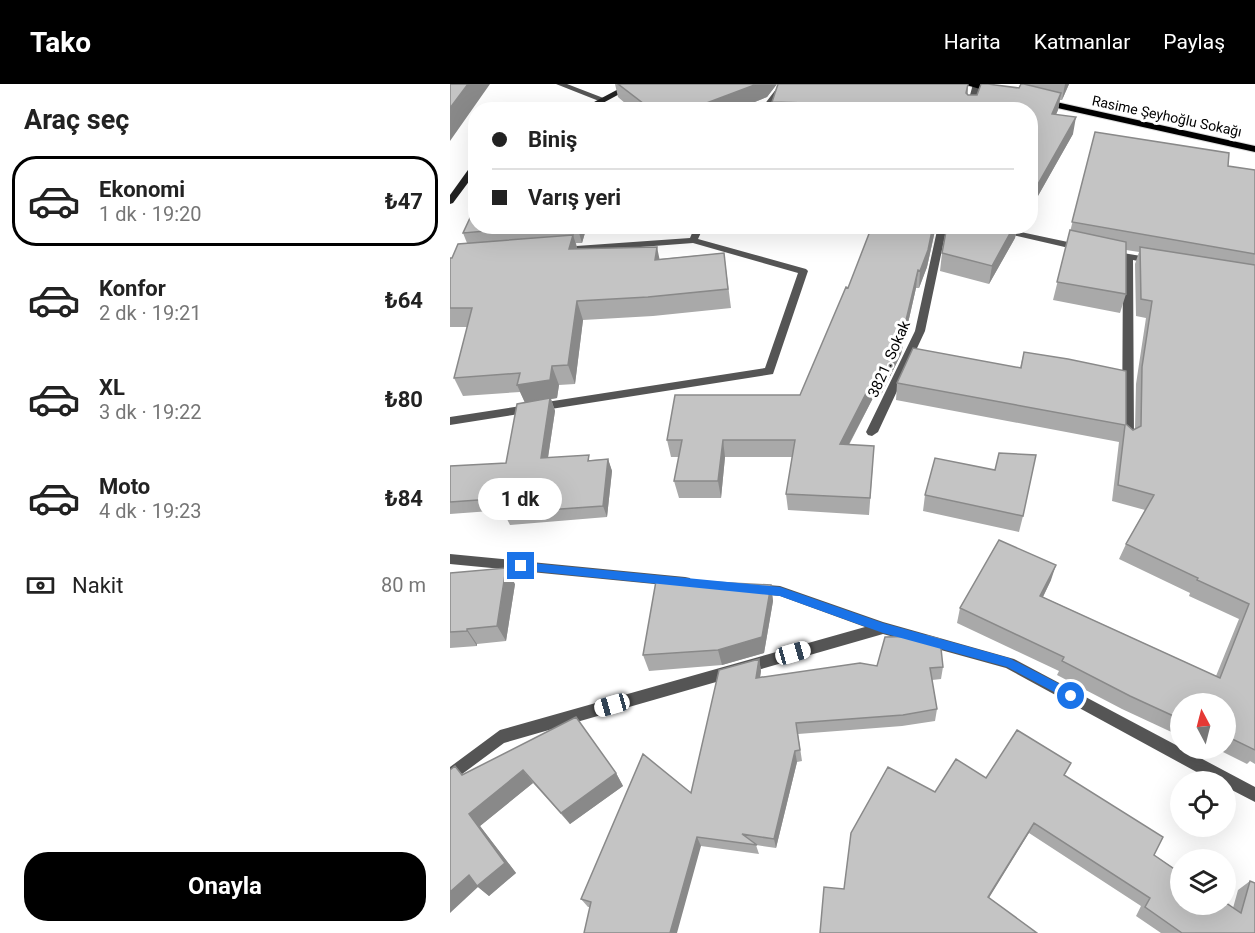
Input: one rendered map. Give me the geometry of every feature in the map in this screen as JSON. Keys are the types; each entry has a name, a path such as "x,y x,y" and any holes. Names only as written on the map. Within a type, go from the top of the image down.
{"main road":[{"path":"597,102 634,84"},
{"path":"972,85 1010,94"},
{"name":"Rasime Şeyhoğlu Sokağı","path":"1022,97 1255,149"},
{"path":"450,201 468,176"}],"street":[{"path":"560,84 602,99"},
{"path":"770,102 784,84"},
{"path":"971,102 972,85"},
{"path":"693,240 696,234"},
{"name":"3821. Sokak","path":"872,432 920,331 942,234"},
{"path":"1016,234 1093,250"},
{"path":"450,421 769,371 803,271 693,240 554,250"},
{"path":"1104,252 1162,263"},
{"path":"1128,257 1128,441"},
{"path":"450,559 698,583"},
{"path":"745,588 780,591 883,628 1009,663 1255,795"},
{"path":"450,776 500,737 883,628"}],"building":[{"path":"450,84 468,84 450,108"},
{"path":"618,84 757,84 709,102 642,102"},
{"path":"778,84 968,84 966,93 977,95 981,84 1019,88 1021,84 1024,84 1061,93 1052,114 1076,117 1038,184 1038,102 772,102"},
{"path":"1095,132 1229,153 1228,166 1255,170 1255,254 1072,222"},
{"path":"468,222 468,233 463,233"},
{"path":"1070,230 1126,242 1126,294 1057,282"},
{"path":"869,234 931,234 928,250 920,271 918,270 902,337 881,380 874,378 840,444 874,446 870,498 786,494 795,440 723,440 718,481 674,481 682,440 667,440 675,395 800,395 846,287 848,288"},
{"path":"946,234 1010,234 992,266 942,253"},
{"path":"573,235 569,249 657,247 655,260 724,253 728,289 577,301 568,365 552,366 550,380 517,385 520,373 454,378 472,308 450,308 450,258 458,244"},
{"path":"1140,247 1255,265 1255,750 1236,741 1236,693 1170,693 1170,714 1062,661 1064,657 960,608 999,540 1056,565 1040,596 1220,678 1249,604 1126,544 1154,495 1118,485 1125,425 897,383 913,348 1021,368 1024,352 1068,359 1126,371 1126,424 1133,430 1141,426 1142,367 1152,301 1141,299"},
{"path":"550,398 541,458 589,455 588,461 608,459 603,506 504,513 506,498 450,502 450,466 506,463 517,404"},
{"path":"999,453 1036,455 1023,516 925,495 935,458 995,470"},
{"path":"506,568 497,626 450,632 450,573"},
{"path":"656,581 771,585 762,637 718,650 643,655"},
{"path":"928,636 940,639 943,667 930,668 937,709 903,715 796,723 800,750 795,751 774,839 742,834 757,845 697,837 670,933 584,933 591,902 581,899 643,754 691,793 719,670 759,659 756,678 860,663 877,666 885,637"},
{"path":"576,717 616,773 561,813 523,770 469,814 505,863 477,886 469,875 450,892 450,770 455,766 462,775"},
{"path":"1017,730 1071,763 1064,775 1163,837 1154,855 1170,866 1170,915 1236,915 1236,910 1241,913 1250,881 1255,883 1255,933 1182,933 1145,907 1150,898 1034,823 988,897 1037,933 820,933 824,887 844,889 851,833 888,767 935,792 956,759 986,778"}],"route":[{"path":"521,566 780,591 883,628 1009,663 1071,696"}]}
